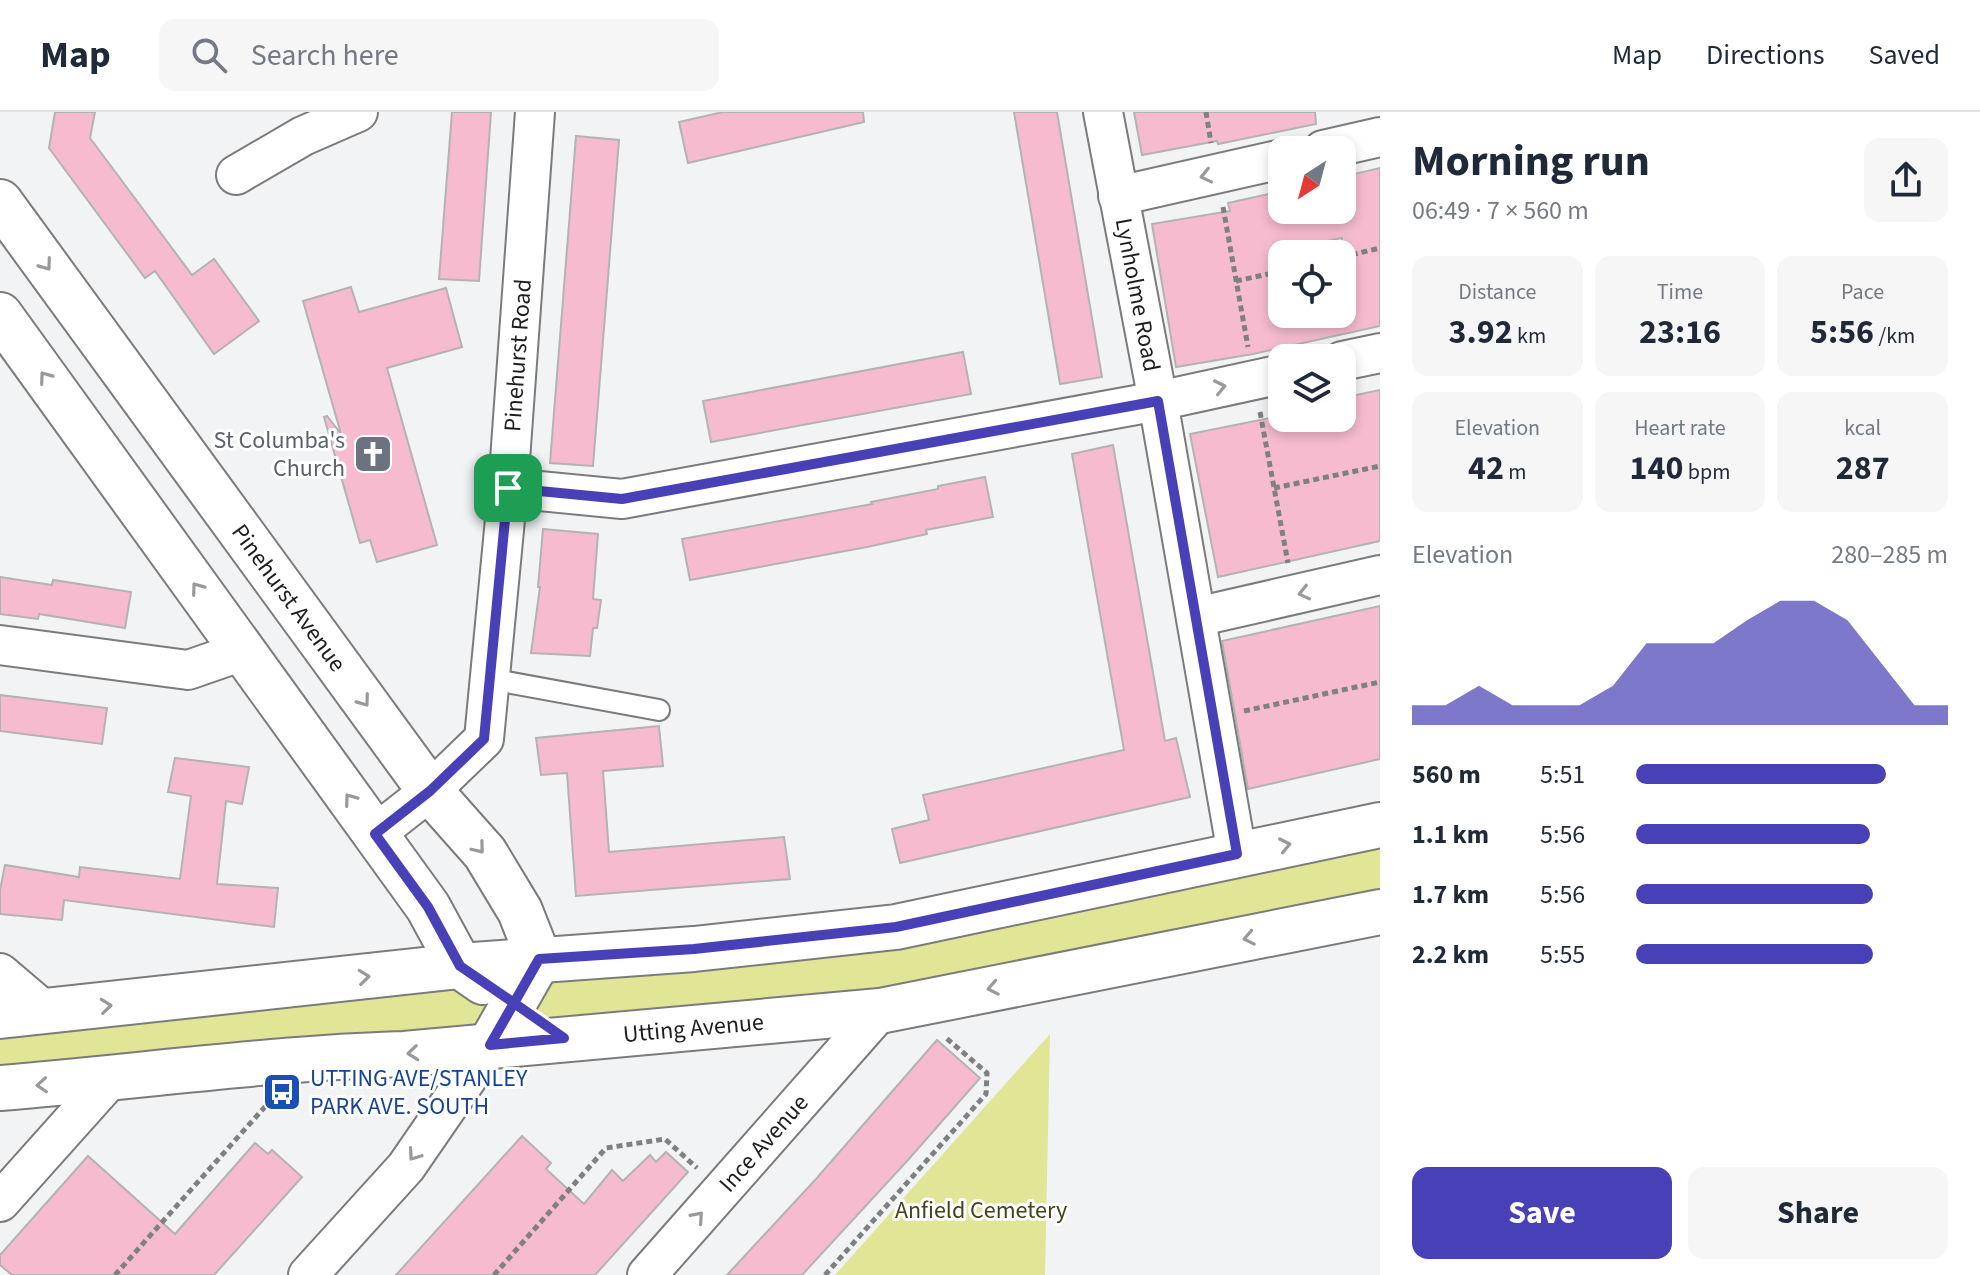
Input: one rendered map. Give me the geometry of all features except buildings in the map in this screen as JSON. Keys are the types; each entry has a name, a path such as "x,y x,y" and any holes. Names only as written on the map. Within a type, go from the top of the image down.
{"street":[{"path":"236,175 303,136 358,112"},
{"name":"Pinehurst Road","path":"375,834 430,791 484,739 508,488 535,112"},
{"name":"Lynholme Road","path":"1103,112 1158,401 1237,854"},
{"path":"1356,142 1380,137"},
{"path":"1118,196 1268,162"},
{"name":"Pinehurst Avenue","path":"0,202 430,791 485,853 520,911 539,959"},
{"path":"0,315 428,907 460,966 564,1038"},
{"path":"1356,358 1380,353"},
{"path":"508,488 622,499 1158,401 1268,377"},
{"path":"1196,617 1380,575"},
{"path":"0,645 188,670 243,651"},
{"path":"0,1016 460,966 694,949 896,927 1380,825"},
{"name":"Utting Avenue","path":"0,1088 308,1058 404,1054 880,1011 1380,912"},
{"path":"308,1275 406,1167 490,1045 539,959"},
{"path":"0,973 47,1013"},
{"name":"Ince Avenue","path":"647,1275 880,1011"},
{"path":"0,1202 110,1079"}],"lane":[{"path":"490,679 659,710"}],"path":[{"path":"1356,254 1380,248"},
{"path":"1236,281 1268,274"},
{"path":"1274,488 1380,466"},
{"path":"1214,717 1380,682"},
{"path":"825,1275 986,1094 987,1073 942,1035"},
{"path":"115,1275 308,1058"},
{"path":"494,1275 606,1148 665,1139 722,1190"}],"green space":[{"path":"1380,825 1380,912 880,1011 0,1088 0,973 47,1013 539,959 694,949"},
{"name":"Anfield Cemetery","path":"1050,1034 1045,1275 835,1275"}],"place":[{"name":"St Columba's Church","path":"373,454"},
{"name":"UTTING AVE/STANLEY PARK AVE. SOUTH","path":"282,1092"}],"route":[{"path":"508,488 484,739 430,791 375,834 428,907 460,966 514,1003 490,1045 564,1038 514,1003 539,959 694,949 896,927 1237,854 1158,401 622,499 508,488"}]}
